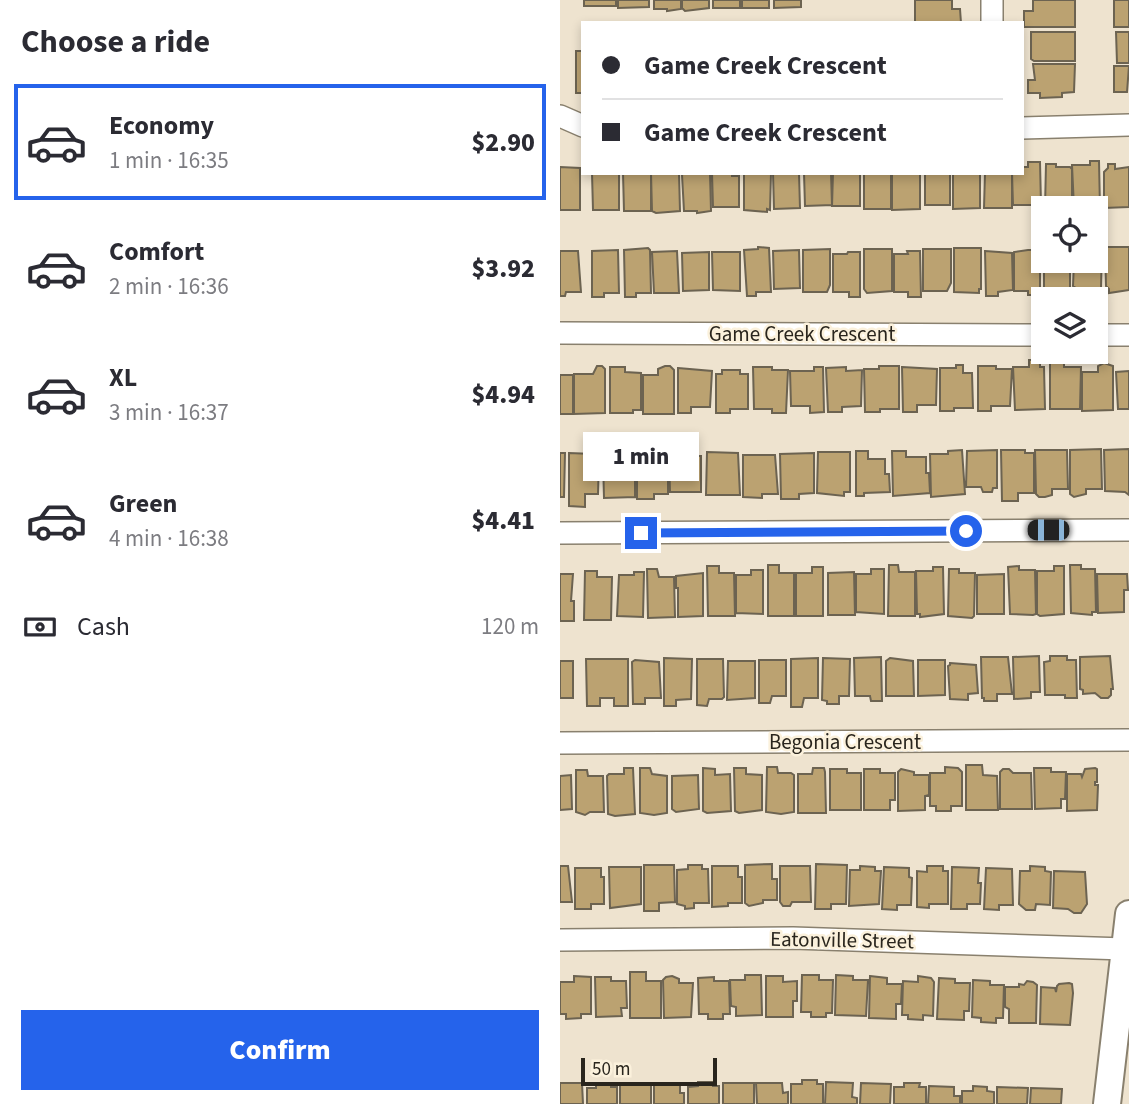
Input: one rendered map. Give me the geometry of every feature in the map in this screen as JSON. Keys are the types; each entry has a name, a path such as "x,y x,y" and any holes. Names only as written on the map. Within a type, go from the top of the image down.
{"street":[{"path":"992,0 992,21"},
{"path":"560,116 581,125"},
{"path":"1024,128 1129,125"},
{"name":"Game Creek Crescent","path":"560,333 1031,335"},
{"path":"1108,335 1129,335"},
{"path":"560,533 1129,530"},
{"name":"Begonia Crescent","path":"560,743 1129,740"},
{"path":"1107,1104 1129,914"},
{"name":"Eatonville Street","path":"560,940 793,938 1125,949"}],"building":[{"path":"584,0 616,0 616,6 584,6"},
{"path":"618,0 649,0 649,7 618,8"},
{"path":"654,0 681,0 681,9 654,9"},
{"path":"682,0 709,0 709,8 685,11 682,8"},
{"path":"713,0 740,0 740,8 713,8"},
{"path":"742,0 769,0 769,8 742,8"},
{"path":"774,0 801,0 801,7 774,8"},
{"path":"915,0 952,0 952,9 960,9 961,21 915,21"},
{"path":"1033,0 1075,0 1075,27 1024,27 1024,11 1033,11"},
{"path":"1114,0 1129,0 1129,27 1114,27"},
{"path":"1031,32 1075,32 1075,61 1034,61 1031,59"},
{"path":"1116,32 1129,32 1129,63 1117,63"},
{"path":"576,51 581,51 581,93 576,93"},
{"path":"1033,64 1075,64 1074,92 1062,93 1062,97 1040,98 1040,93 1028,93 1028,80 1035,80"},
{"path":"1114,66 1129,66 1127,92 1114,92"},
{"path":"1090,161 1099,161 1100,196 1073,196 1072,165 1090,165"},
{"path":"1028,162 1040,162 1041,196 1031,196 1031,205 1013,205 1012,175 1024,175 1024,167 1028,167"},
{"path":"1046,164 1070,167 1072,196 1045,196"},
{"path":"1108,164 1115,164 1115,169 1129,167 1129,207 1108,208 1108,196 1104,196 1104,172"},
{"path":"560,167 580,168 580,210 560,210"},
{"path":"592,175 619,175 619,210 593,210"},
{"path":"623,175 651,175 651,211 624,211"},
{"path":"651,175 679,175 680,211 652,211"},
{"path":"682,175 710,175 711,211 684,211"},
{"path":"712,175 739,176 739,207 713,207"},
{"path":"744,175 771,175 770,210 744,210"},
{"path":"773,175 799,175 800,208 774,209"},
{"path":"804,175 831,175 832,205 805,206"},
{"path":"833,175 860,175 860,206 832,206"},
{"path":"864,175 891,175 891,209 864,209"},
{"path":"892,175 920,175 920,209 892,210"},
{"path":"925,175 950,175 950,205 925,205"},
{"path":"953,175 980,175 980,208 953,209"},
{"path":"985,175 1012,175 1012,208 984,208"},
{"path":"1108,247 1129,247 1129,290 1109,293 1106,286"},
{"path":"648,248 651,293 636,293 636,297 625,297 624,250"},
{"path":"769,248 771,292 756,292 756,296 747,296 744,250"},
{"path":"954,248 981,248 979,293 954,292"},
{"path":"830,249 830,285 827,292 803,292 803,250"},
{"path":"864,249 892,249 892,291 867,293 864,289"},
{"path":"923,249 951,249 951,283 947,291 923,291"},
{"path":"618,250 619,293 604,293 604,297 592,297 592,251"},
{"path":"799,250 800,288 774,289 773,251"},
{"path":"1031,250 1031,273 1040,273 1040,287 1031,287 1031,295 1028,295 1028,291 1014,291 1014,252"},
{"path":"560,251 578,251 581,292 566,292 565,296 560,296"},
{"path":"677,251 679,293 654,293 652,252"},
{"path":"907,251 920,251 921,297 908,297 908,292 894,292 894,254 908,254"},
{"path":"985,251 1012,253 1013,290 998,292 998,296 986,296"},
{"path":"709,252 709,290 683,291 682,253"},
{"path":"712,252 740,252 740,291 713,290"},
{"path":"860,252 860,297 849,297 849,292 833,292 833,254"},
{"path":"1044,273 1070,273 1070,287 1044,287"},
{"path":"1074,273 1101,273 1101,287 1073,286"},
{"path":"1031,360 1031,364 1044,367 1045,409 1015,410 1013,367 1029,367"},
{"path":"1050,364 1081,367 1080,409 1050,409"},
{"path":"956,365 963,365 963,373 972,373 973,408 940,411 940,368 956,368"},
{"path":"597,366 605,369 605,413 574,414 574,374 593,374"},
{"path":"665,366 674,370 674,414 643,414 643,375 658,375 658,369"},
{"path":"879,366 899,366 899,409 865,412 864,369 879,369"},
{"path":"978,366 1012,369 1010,406 991,406 991,411 978,411"},
{"path":"1098,366 1113,366 1113,410 1082,411 1082,372 1098,372"},
{"path":"610,367 625,367 625,372 641,373 641,410 633,410 633,413 610,413"},
{"path":"753,367 788,370 786,413 772,413 772,409 754,409"},
{"path":"814,367 823,367 824,412 810,413 810,406 791,406 790,371 814,371"},
{"path":"846,367 846,371 862,370 861,406 842,407 842,412 828,412 826,368"},
{"path":"902,367 937,369 936,405 917,405 917,412 903,412"},
{"path":"678,368 712,371 710,407 691,407 691,413 678,413"},
{"path":"722,370 740,370 740,374 748,374 748,409 730,409 730,413 716,413 716,374 722,374"},
{"path":"1129,371 1129,409 1118,409 1116,372"},
{"path":"560,375 573,375 573,414 560,414"},
{"path":"1101,449 1102,489 1086,489 1086,494 1074,497 1070,494 1070,450"},
{"path":"1129,449 1129,495 1125,492 1105,491 1104,450"},
{"path":"962,450 965,494 931,497 930,454 948,454 948,451"},
{"path":"997,450 997,488 993,488 992,492 983,492 981,487 966,487 967,451"},
{"path":"1001,450 1025,450 1025,453 1034,453 1034,493 1018,493 1018,501 1002,501"},
{"path":"1035,450 1067,450 1068,489 1052,489 1052,495 1045,497 1036,494"},
{"path":"856,451 868,451 868,459 885,459 885,474 889,474 890,492 856,496"},
{"path":"892,451 906,451 906,457 926,457 930,493 893,496"},
{"path":"707,452 738,453 740,495 706,495"},
{"path":"818,452 850,452 850,492 844,492 844,496 817,493"},
{"path":"560,453 565,453 564,497 560,497"},
{"path":"569,453 593,454 593,458 599,458 598,494 585,494 585,507 569,506"},
{"path":"814,453 814,493 799,494 799,499 781,499 780,454"},
{"path":"743,455 775,455 778,494 762,494 762,498 743,497"},
{"path":"637,456 668,456 668,494 654,494 654,499 637,499"},
{"path":"669,456 701,456 701,492 670,492"},
{"path":"603,459 635,459 635,497 604,498"},
{"path":"768,565 779,565 779,573 794,573 794,616 768,616"},
{"path":"889,565 898,565 899,572 915,572 915,616 888,616"},
{"path":"1070,565 1081,565 1081,569 1095,569 1096,612 1092,612 1092,615 1071,613"},
{"path":"707,566 719,566 719,573 734,573 735,616 708,616"},
{"path":"1019,566 1019,570 1035,570 1036,614 1033,615 1010,614 1008,567"},
{"path":"1054,566 1064,566 1064,614 1040,616 1037,614 1037,571 1054,571"},
{"path":"812,567 823,567 823,616 796,616 796,573 812,573"},
{"path":"933,567 943,567 944,614 920,617 920,614 917,614 916,571 933,571"},
{"path":"647,569 657,569 659,577 674,577 675,617 648,618"},
{"path":"871,569 884,569 884,614 856,612 856,574 871,574"},
{"path":"949,569 959,569 959,573 975,573 972,618 948,616"},
{"path":"751,570 763,570 763,614 736,613 736,575 751,575"},
{"path":"585,571 597,571 597,577 612,577 611,620 584,620"},
{"path":"634,572 644,572 643,617 617,616 619,575 634,575"},
{"path":"854,572 855,615 828,615 828,573"},
{"path":"703,573 703,616 678,617 676,576"},
{"path":"560,574 573,574 571,601 574,601 574,621 560,621"},
{"path":"1004,574 1004,614 977,614 977,575"},
{"path":"1097,574 1127,574 1128,590 1124,590 1124,612 1098,613"},
{"path":"1039,656 1040,692 1031,692 1031,698 1014,699 1013,657"},
{"path":"1050,656 1067,656 1067,660 1076,660 1077,698 1045,695 1044,662 1050,661"},
{"path":"1110,656 1113,689 1111,695 1101,698 1095,693 1083,694 1080,689 1080,657"},
{"path":"881,657 882,701 871,701 870,696 855,696 854,658"},
{"path":"981,657 1008,657 1012,694 997,694 997,701 984,701"},
{"path":"664,658 692,659 691,699 676,700 676,706 664,706"},
{"path":"818,658 818,698 804,698 802,707 791,707 791,659"},
{"path":"823,658 850,659 849,696 839,696 839,704 827,704 827,701 822,700"},
{"path":"890,658 913,661 914,696 886,696 886,661"},
{"path":"586,659 628,659 628,706 614,706 614,698 600,698 600,706 587,706"},
{"path":"697,659 723,659 724,697 709,699 707,706 697,705"},
{"path":"759,660 786,660 786,696 772,696 770,703 759,703"},
{"path":"918,660 945,660 945,695 918,696"},
{"path":"560,661 573,661 573,698 560,698"},
{"path":"728,661 755,661 755,698 727,700"},
{"path":"632,662 659,662 661,698 645,698 645,704 633,704"},
{"path":"950,663 976,665 978,693 968,694 968,700 950,699"},
{"path":"966,765 982,765 983,775 997,776 998,810 966,810"},
{"path":"767,767 777,767 778,773 794,775 794,812 766,812"},
{"path":"945,767 958,768 962,772 962,806 951,806 951,811 936,811 936,806 930,806 930,773 945,773"},
{"path":"624,768 633,768 635,814 615,816 608,814 607,776 624,774"},
{"path":"640,768 650,768 652,774 667,776 667,813 640,813"},
{"path":"703,768 715,769 715,775 730,774 731,811 703,811"},
{"path":"734,768 746,768 746,774 762,775 762,810 739,813 735,811"},
{"path":"813,768 824,768 826,813 798,813 798,774 812,774"},
{"path":"1034,768 1051,768 1051,772 1066,772 1065,799 1061,799 1061,808 1035,809"},
{"path":"1095,768 1095,785 1098,785 1097,810 1067,811 1067,774 1081,774 1082,777 1085,769"},
{"path":"830,769 847,769 847,773 861,773 861,810 830,810"},
{"path":"864,769 895,773 895,800 890,800 890,810 864,810"},
{"path":"901,769 914,772 914,775 929,775 929,795 925,796 925,810 898,811 898,772"},
{"path":"1009,769 1013,773 1031,773 1032,809 1000,809 1000,772"},
{"path":"576,770 587,770 588,776 603,776 604,812 590,812 585,815 576,812"},
{"path":"571,775 572,809 560,810 560,776"},
{"path":"698,775 699,809 676,812 672,809 672,776"},
{"path":"772,864 772,879 777,879 777,900 763,900 763,903 749,906 745,903 745,865"},
{"path":"816,864 847,865 846,904 831,904 831,909 815,909"},
{"path":"644,865 674,865 675,902 659,903 659,911 644,911"},
{"path":"688,865 702,865 702,869 708,869 709,903 694,903 694,908 685,909 685,906 677,904 677,870 688,869"},
{"path":"560,866 568,866 572,902 560,902"},
{"path":"712,866 738,866 738,877 742,877 742,903 712,907"},
{"path":"780,866 810,866 811,902 792,902 790,906 783,906 780,902"},
{"path":"860,866 875,867 875,871 881,871 879,904 849,906 850,870 860,870"},
{"path":"927,866 943,866 943,871 948,871 948,904 929,904 929,908 917,907 917,871 927,872"},
{"path":"1030,866 1045,867 1045,871 1051,872 1050,905 1036,904 1035,910 1026,910 1019,904 1020,871 1030,871"},
{"path":"609,867 641,867 641,904 610,908"},
{"path":"884,867 909,868 909,877 912,878 911,905 897,905 897,910 882,909"},
{"path":"952,867 979,868 980,904 967,904 967,909 951,909"},
{"path":"575,868 601,868 601,877 604,877 604,904 591,904 591,909 575,909"},
{"path":"986,868 1012,869 1013,905 999,905 999,910 984,909"},
{"path":"1054,871 1085,872 1087,904 1081,913 1053,908"},
{"path":"630,972 646,972 646,981 661,981 661,1018 630,1018"},
{"path":"745,975 761,975 762,1015 736,1016 736,1007 731,1006 730,980 745,980"},
{"path":"802,975 819,975 819,980 833,980 832,1013 826,1013 826,1017 811,1017 811,1012 801,1012"},
{"path":"836,975 853,976 853,980 868,980 866,1016 835,1015"},
{"path":"574,976 591,977 591,1014 566,1019 566,1014 560,1014 560,982 574,982"},
{"path":"672,976 679,979 679,983 693,983 691,1017 664,1018 663,980"},
{"path":"766,976 783,976 783,982 797,981 797,1001 793,1001 793,1017 766,1017"},
{"path":"870,976 887,978 887,984 902,984 901,1004 896,1004 896,1019 869,1018"},
{"path":"918,976 931,978 934,982 933,1016 923,1015 923,1020 908,1019 908,1015 902,1015 903,981 918,982"},
{"path":"595,977 626,981 627,1008 621,1008 622,1016 596,1017"},
{"path":"714,977 714,981 729,981 730,1014 723,1014 723,1019 708,1019 708,1014 699,1014 698,978"},
{"path":"939,978 955,979 955,983 970,983 969,1011 964,1011 964,1020 937,1019"},
{"path":"973,980 990,981 990,985 1004,985 1003,1018 996,1018 996,1023 981,1022 981,1018 972,1017"},
{"path":"1027,981 1037,985 1036,1023 1009,1023 1009,1009 1005,1007 1005,987 1019,987 1019,984 1024,985"},
{"path":"1059,984 1072,984 1073,993 1070,1025 1040,1024 1041,987 1055,988 1056,992"},
{"path":"802,1080 817,1080 817,1084 823,1084 823,1104 791,1104 791,1084 802,1084"},
{"path":"698,1082 713,1082 713,1086 719,1086 719,1104 688,1104 688,1087 698,1086"},
{"path":"826,1082 853,1083 852,1097 857,1098 857,1104 825,1104"},
{"path":"560,1083 582,1083 583,1104 560,1104"},
{"path":"596,1083 611,1083 611,1087 617,1087 617,1104 587,1104 587,1088 596,1088"},
{"path":"723,1083 754,1083 754,1104 723,1104"},
{"path":"756,1083 782,1083 783,1093 788,1092 788,1104 757,1104"},
{"path":"861,1083 891,1084 890,1104 860,1104"},
{"path":"904,1083 920,1083 919,1087 926,1087 926,1104 894,1104 894,1087 904,1087"},
{"path":"620,1084 651,1084 651,1104 620,1104"},
{"path":"654,1084 680,1084 680,1093 684,1093 684,1104 654,1104"},
{"path":"929,1086 954,1087 954,1096 960,1096 960,1104 928,1104"},
{"path":"973,1086 987,1087 987,1091 994,1092 994,1104 962,1104 962,1091 973,1091"},
{"path":"997,1087 1028,1088 1027,1104 997,1104"},
{"path":"1031,1088 1062,1089 1061,1104 1030,1104"}],"route":[{"path":"641,533 966,531"}]}
